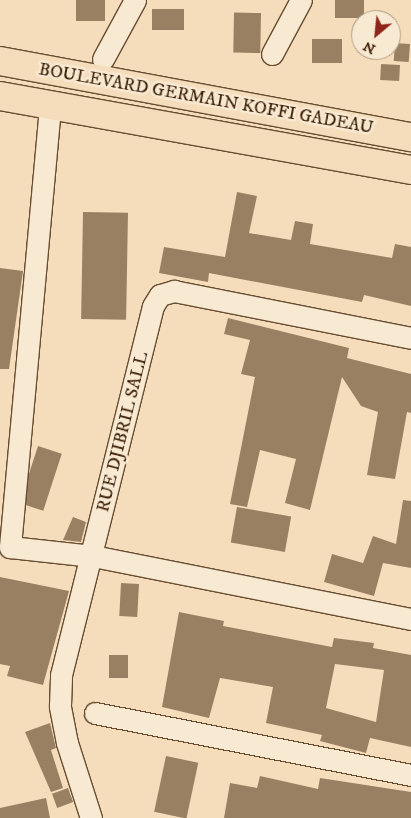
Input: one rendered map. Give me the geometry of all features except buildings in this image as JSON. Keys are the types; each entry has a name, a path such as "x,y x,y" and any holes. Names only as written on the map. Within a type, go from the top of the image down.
{"main road":[{"name":"BOULEVARD GERMAIN KOFFI GADEAU","path":"0,62 411,137"},
{"name":"BOULEVARD GERMAIN KOFFI GADEAU","path":"0,96 50,107 411,170"}],"street":[{"path":"104,59 135,0"},
{"path":"272,54 301,0"},
{"path":"50,107 10,547 93,556 411,619"},
{"name":"RUE DJIBRIL SALL","path":"91,818 60,706 61,675 93,556 153,306 160,295 174,291 411,338"},
{"path":"95,713 411,775"}]}
